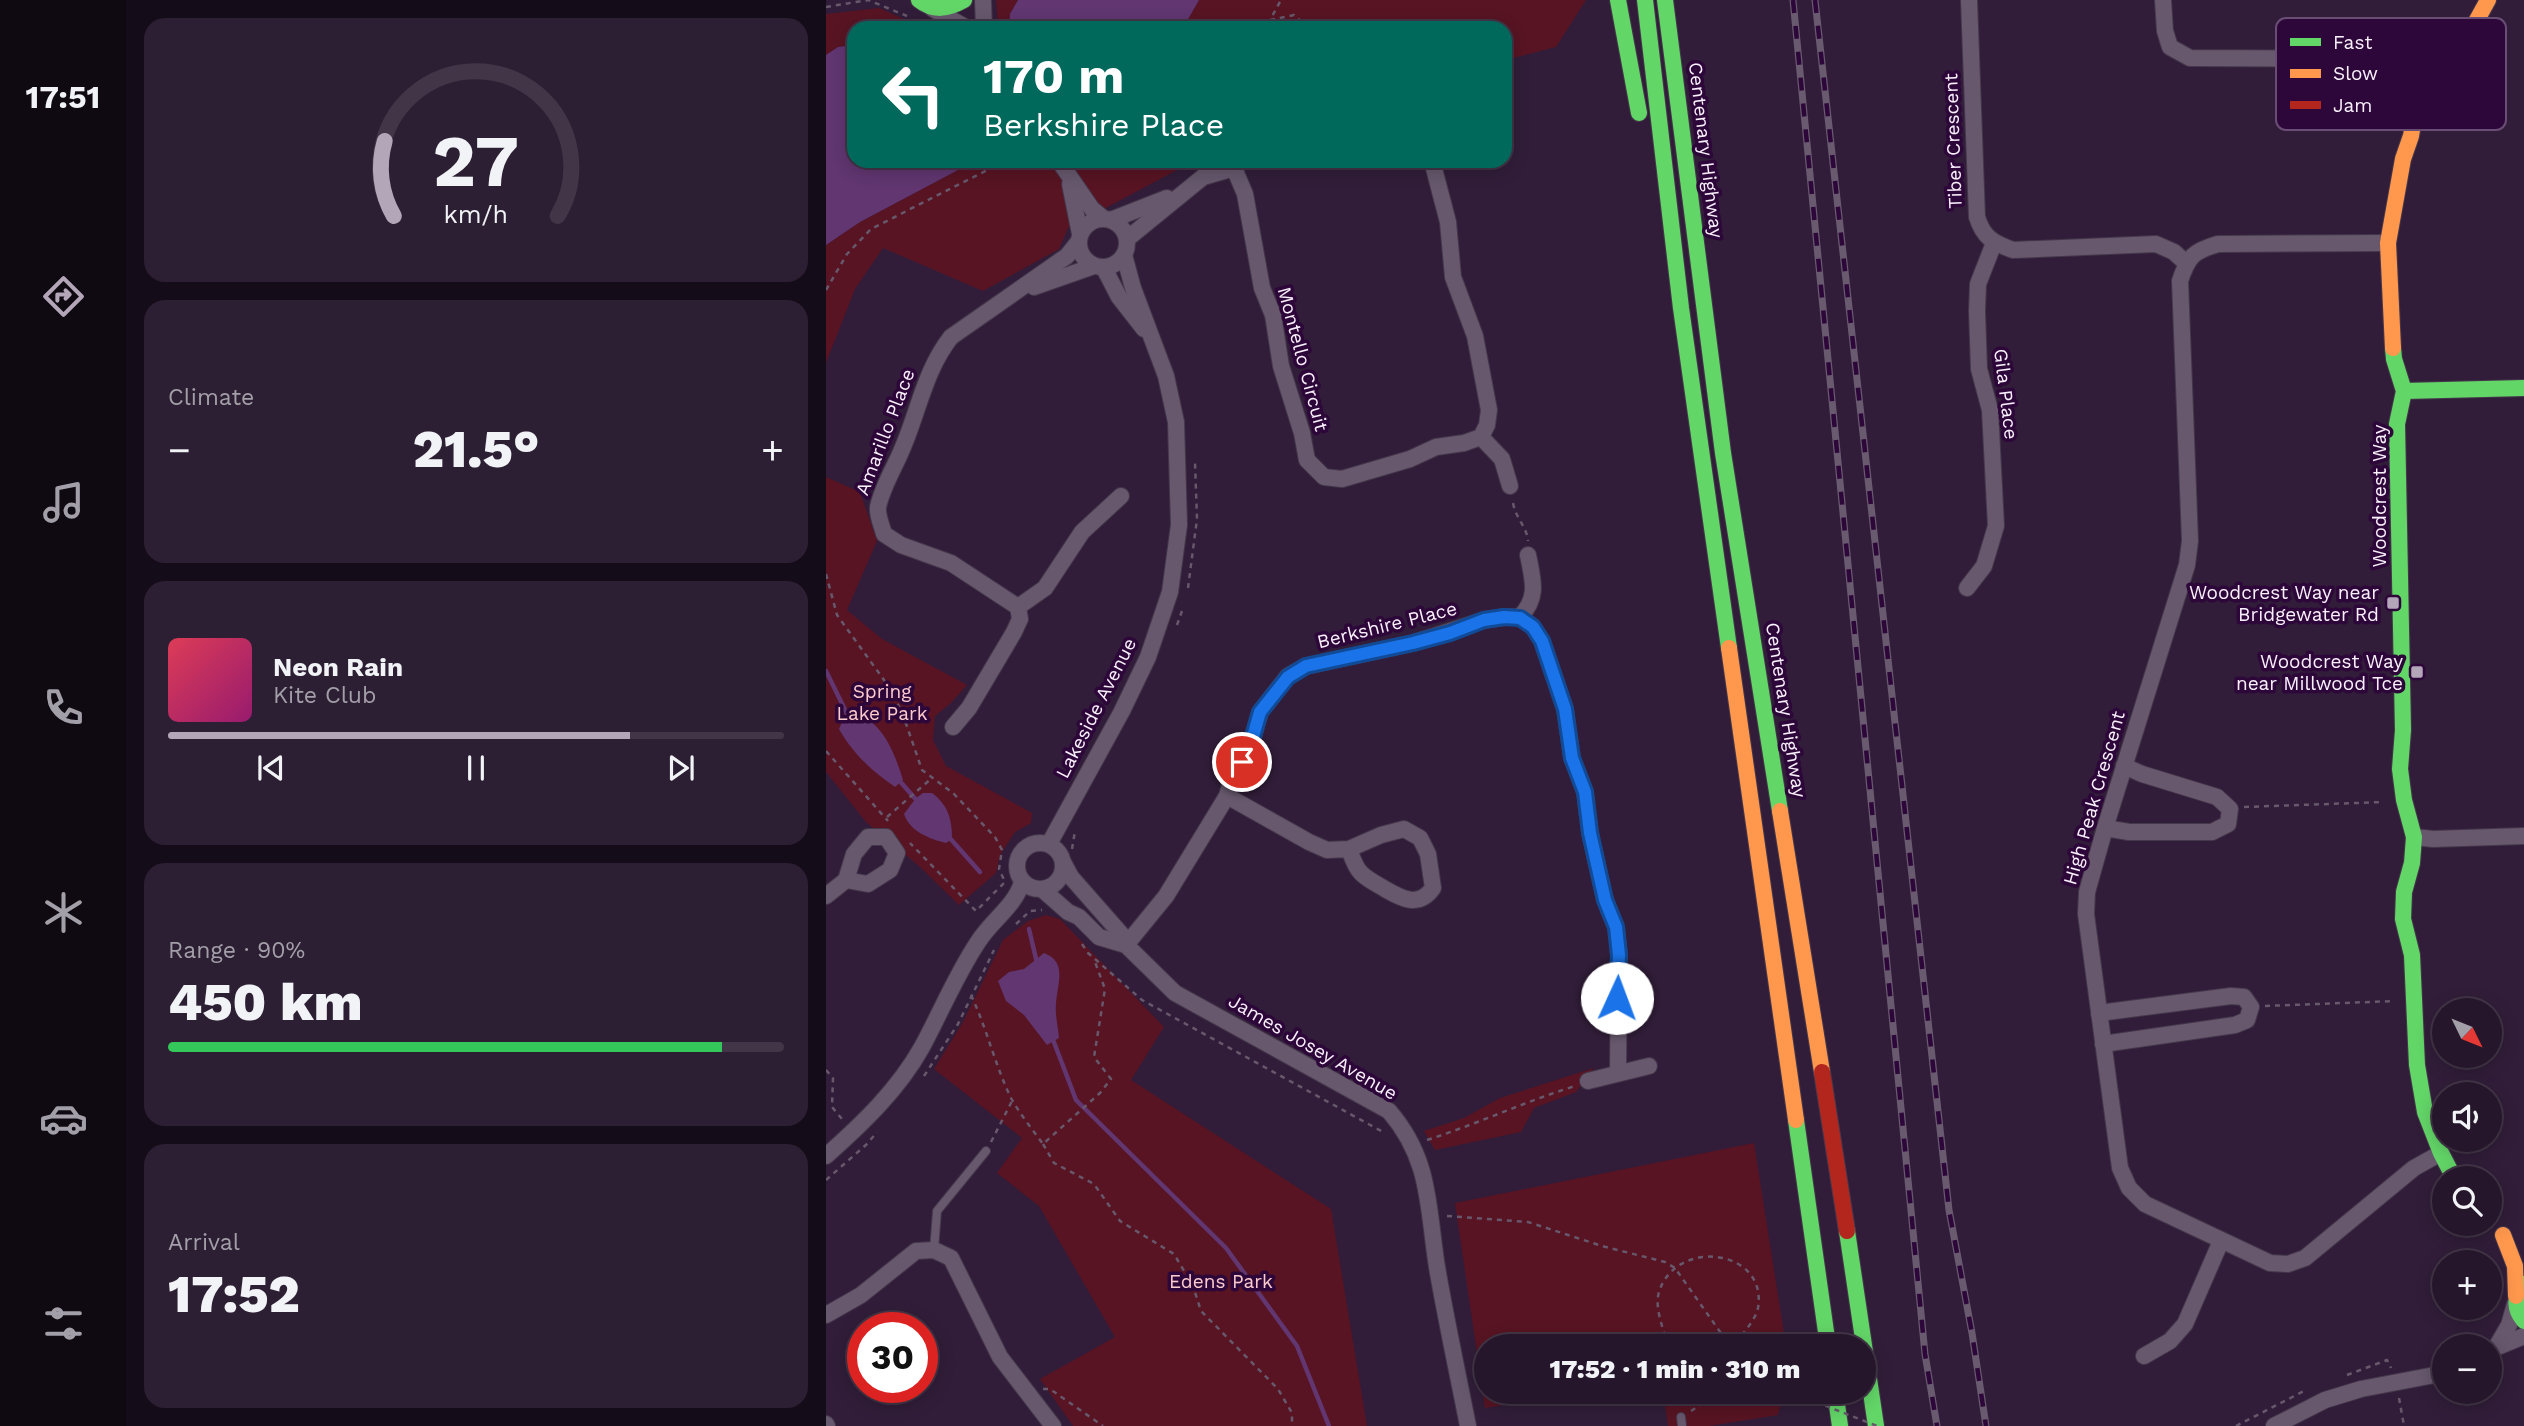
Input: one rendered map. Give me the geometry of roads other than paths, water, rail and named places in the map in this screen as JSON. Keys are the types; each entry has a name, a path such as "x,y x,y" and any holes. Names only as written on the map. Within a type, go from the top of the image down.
{"main road":[{"path":"926,4 944,9 964,0"},
{"path":"1618,0 1641,124"},
{"path":"1645,0 1681,308 1826,1334"},
{"name":"Centenary Highway","path":"1665,0 1723,453 1877,1426"},
{"path":"2478,18 2488,0"},
{"name":"Woodcrest Way","path":"2411,130 2388,243 2394,359 2404,391 2398,424 2403,730 2400,769 2413,837 2412,863 2404,892 2403,919 2412,955 2417,1065 2425,1112 2448,1166"},
{"path":"1647,162 1671,287 1681,308"},
{"path":"2404,391 2524,388"},
{"path":"2503,1235 2524,1261"},
{"path":"2503,1235 2515,1266 2518,1295 2516,1311 2524,1321"},
{"path":"1837,1404 1840,1426"}],"street":[{"path":"983,0 984,21"},
{"name":"Tiber Crescent","path":"1969,0 1977,217 1982,232 1994,243"},
{"path":"2163,0 2165,32 2170,47 2190,58 2276,59"},
{"path":"926,4 955,21"},
{"path":"1063,168 1092,209 1124,231 1126,247 1119,261 1099,267 1082,256 1069,178"},
{"name":"Montello Circuit","path":"1126,247 1203,177 1227,168"},
{"name":"Montello Circuit","path":"1239,168 1262,288 1273,315 1281,366 1307,460 1324,477 1342,479 1410,459 1436,447 1464,443 1481,436"},
{"path":"1434,168 1448,222 1453,276 1475,336 1489,410 1487,425 1481,436 1502,459 1510,486"},
{"name":"Montello Circuit","path":"1108,220 1189,189"},
{"path":"1080,237 1090,223 1108,220"},
{"name":"Amarillo Place","path":"1018,607 951,563 901,545 884,534 877,511 937,355 951,337 1067,256 1080,237"},
{"path":"1994,243 2012,250 2156,244 2174,252 2186,263 2198,250 2218,244 2388,243"},
{"name":"Gila Place","path":"1967,588 1984,566 1996,526 1990,410 1979,369 1977,312 1978,284 1994,243"},
{"name":"Lakeside Avenue","path":"1049,844 1122,712 1148,657 1170,592 1180,525 1176,422 1166,376 1152,339 1126,247"},
{"name":"High Peak Crescent","path":"2186,263 2180,281 2190,541 2187,565 2087,892 2086,914 2120,1168 2129,1188 2146,1203 2270,1264 2288,1264 2305,1258 2414,1168 2441,1153"},
{"name":"Amarillo Place","path":"1010,297 1099,267"},
{"name":"Lakeside Avenue","path":"1099,267 1152,339"},
{"path":"953,727 969,708 1014,632 1020,619 1018,607 1045,588 1082,532 1121,496"},
{"path":"1528,555 1534,597 1530,607 1520,618 1533,627 1542,641 1565,709 1572,758 1585,792 1590,833 1605,900 1616,927 1619,955 1618,1073"},
{"name":"Berkshire Place","path":"1126,945 1166,896 1227,796 1233,774 1250,747 1260,712 1288,677 1306,666 1413,643 1484,620 1520,618"},
{"path":"2105,828 2129,832 2212,832 2228,824 2230,809 2217,797 2124,766"},
{"path":"1227,796 1309,842 1328,849 1349,849 1381,835 1404,829 1420,838 1428,854 1433,888 1420,900 1409,901 1398,896 1360,873 1349,849"},
{"path":"2413,837 2432,839 2524,835"},
{"path":"1033,844 1049,844 1068,859 1058,882 1043,890 1032,889 1022,882 1016,867 1021,852 1033,844"},
{"name":"James Josey Avenue","path":"1068,859 1071,877 1122,935 1126,945 1175,993 1389,1111 1414,1145 1423,1170 1438,1270 1468,1426"},
{"path":"826,896 846,880"},
{"path":"826,1156 872,1115 921,1048 975,946 986,928 1019,893 1022,882"},
{"name":"James Josey Avenue","path":"1043,890 1068,912 1079,917 1099,937 1126,945"},
{"path":"2099,1013 2231,996 2244,997 2251,1007 2247,1020 2235,1025 2103,1044"},
{"path":"1588,1082 1649,1066"},
{"path":"2144,1356 2170,1340 2185,1324 2221,1241"},
{"path":"826,1315 861,1295 916,1251 934,1250 951,1258 1000,1357 1053,1426"},
{"path":"2502,1336 2509,1325 2518,1295"},
{"path":"2502,1346 2524,1335"},
{"path":"2274,1426 2325,1401 2361,1389 2432,1375"}],"lane":[{"path":"934,1250 937,1211 986,1151"}],"waterway":[{"path":"826,671 850,720"},
{"path":"897,778 919,803"},
{"path":"948,836 980,872"},
{"path":"1029,929 1037,963"},
{"path":"1052,1037 1076,1100 1226,1248 1297,1346 1329,1426"}],"railway":[{"path":"1793,0 1925,1354 1937,1426"},
{"path":"1815,0 1949,1210 1986,1426"}],"place":[{"name":"Woodcrest Way near Bridgewater Rd","path":"2393,603"},
{"name":"Woodcrest Way near Millwood Tce","path":"2417,672"}],"park label":[{"name":"Spring Lake Park","path":"882,702"},
{"name":"Edens Park","path":"1221,1281"}]}
